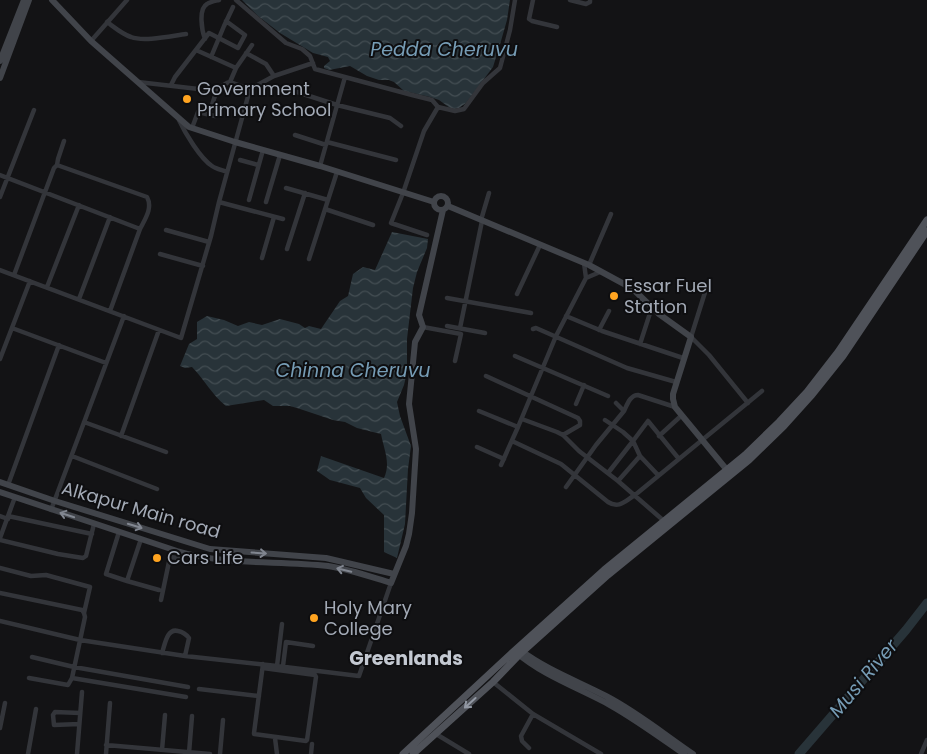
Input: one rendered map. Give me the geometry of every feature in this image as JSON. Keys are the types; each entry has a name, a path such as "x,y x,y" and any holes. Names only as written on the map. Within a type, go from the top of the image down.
{"main road":[{"path":"403,754 518,651 604,570 759,442 807,392 838,352 927,220"},
{"path":"413,754 493,682 518,651 749,460 784,426 843,356 927,231"}],"street":[{"path":"0,78 6,53 24,0"},
{"path":"0,61 6,53 30,0"},
{"path":"52,0 91,41 189,127 434,202"},
{"path":"91,41 127,0"},
{"path":"205,39 201,29 203,8 206,4 219,0"},
{"path":"236,0 286,43 302,49 310,56 315,68 432,100 438,107 455,112 464,109 483,83 500,68 510,30 515,0"},
{"path":"533,0 529,19 557,27"},
{"path":"570,0 586,4 590,0"},
{"path":"211,57 233,7"},
{"path":"171,85 209,33 238,48 245,35 226,21"},
{"path":"107,22 124,34 140,40 186,34"},
{"path":"138,82 208,90 217,89 230,82 236,68 252,45"},
{"path":"196,50 236,68"},
{"path":"246,53 266,64 274,76"},
{"path":"0,270 181,338 250,89 274,76 313,63"},
{"path":"320,166 345,77"},
{"path":"230,82 250,89"},
{"path":"209,114 217,89"},
{"path":"297,92 337,105 390,118 401,126"},
{"path":"426,235 391,223 424,131 438,107"},
{"path":"0,197 34,110"},
{"path":"192,128 198,112 215,116"},
{"path":"178,118 205,160 213,167 227,172"},
{"path":"295,135 396,160"},
{"path":"14,275 54,168 57,165 64,141"},
{"path":"249,200 262,150"},
{"path":"266,202 280,155"},
{"path":"240,160 258,165"},
{"path":"57,165 147,197 149,202 150,207 110,311"},
{"path":"309,259 337,172"},
{"path":"0,176 140,229"},
{"path":"286,188 328,200"},
{"path":"287,248 305,193"},
{"path":"460,328 489,193"},
{"path":"263,666 280,666 359,676 409,534 415,483 416,449 409,404 415,342 423,327 419,315 448,199 444,196 438,196 434,202"},
{"path":"219,202 283,219"},
{"path":"434,202 436,208 445,208 482,221 586,264 624,284 636,292 659,314 691,337 709,355 748,403"},
{"path":"47,287 79,205"},
{"path":"325,209 373,225"},
{"path":"501,465 556,336 586,278 586,264 611,214"},
{"path":"79,299 110,217"},
{"path":"262,258 274,217"},
{"path":"166,230 209,242"},
{"path":"517,294 540,245"},
{"path":"160,254 202,266"},
{"path":"586,278 600,272"},
{"path":"0,359 30,281"},
{"path":"707,286 683,358 673,399 675,407 727,470"},
{"path":"447,298 531,313"},
{"path":"640,344 652,307"},
{"path":"599,330 609,311"},
{"path":"51,510 124,316"},
{"path":"566,316 599,330 683,358"},
{"path":"447,326 485,333"},
{"path":"423,327 461,334 455,362"},
{"path":"12,328 106,362"},
{"path":"533,329 536,328 556,336 627,368 676,382"},
{"path":"121,436 159,330"},
{"path":"8,485 59,345"},
{"path":"515,356 608,396"},
{"path":"486,376 578,418 580,424 563,435"},
{"path":"576,404 584,385"},
{"path":"512,441 560,464 613,506 617,506 635,495 762,391"},
{"path":"566,487 624,411 632,397 638,395 675,407"},
{"path":"616,403 624,411"},
{"path":"479,411 518,428"},
{"path":"659,436 682,415"},
{"path":"522,419 563,435 587,458 618,481 664,521"},
{"path":"605,420 633,441 640,456 658,475"},
{"path":"608,473 648,421 679,459"},
{"path":"84,422 166,452"},
{"path":"478,447 504,458"},
{"path":"72,456 157,489"},
{"path":"618,481 640,456"},
{"name":"Alkapur Main road","path":"0,482 214,550 326,558 394,574"},
{"name":"Alkapur Main road","path":"0,492 180,552 213,559 330,566 391,583"},
{"path":"15,497 0,539 81,558 86,556 94,524"},
{"path":"0,516 92,534"},
{"path":"119,532 106,574 160,590"},
{"path":"127,581 141,540"},
{"path":"213,559 214,550"},
{"path":"161,600 170,557 178,558 180,552"},
{"path":"0,568 31,576 46,575 90,587 72,678 68,685 64,686 29,678"},
{"path":"0,593 82,610 84,613"},
{"path":"0,621 80,640 263,666 315,675 306,741 254,734 263,666"},
{"path":"280,666 282,624"},
{"path":"162,653 169,634 176,630 187,634 189,638 185,656"},
{"path":"280,666 286,642 314,646"},
{"path":"518,651 547,670 612,703 657,733 680,753"},
{"path":"32,656 74,667 188,687"},
{"path":"72,678 186,697"},
{"path":"493,682 533,714 601,754"},
{"path":"199,689 259,696"},
{"path":"77,754 82,692"},
{"path":"0,728 5,703"},
{"path":"106,754 110,703"},
{"path":"28,754 36,709"},
{"path":"79,724 54,725 53,715 55,712 80,713"},
{"path":"529,748 522,741 521,736 533,714"},
{"path":"162,750 165,716"},
{"path":"189,753 192,716"},
{"path":"220,754 223,720"},
{"path":"657,733 694,754"},
{"path":"436,734 469,754"},
{"path":"276,738 277,754"},
{"path":"921,754 927,740"},
{"path":"311,754 312,744"},
{"path":"106,745 210,754"}],"water":[{"name":"Pedda Cheruvu","path":"242,0 510,0 507,20 493,67 466,103 454,109 439,100 404,91 389,80 379,80 367,76 350,66 329,70 324,68 330,61 328,57 313,53 280,33 258,16"},
{"name":"Chinna Cheruvu","path":"392,232 428,239 427,248 417,272 413,288 407,339 407,372 397,402 411,446 405,524 397,558 384,552 384,515 366,498 360,488 330,480 317,471 321,456 384,478 387,462 381,434 290,406 273,406 264,400 226,406 216,397 192,367 185,368 180,366 189,344 197,339 197,322 207,316 238,326 249,322 262,325 280,319 299,324 305,328 309,326 321,329 340,301 348,296 353,274 363,267 375,270"}],"waterway":[{"name":"Musi River","path":"799,754 927,603"}],"place":[{"name":"Government Primary School","path":"187,99"},
{"name":"Essar Fuel Station","path":"614,296"},
{"name":"Cars Life","path":"157,558"},
{"name":"Holy Mary College","path":"314,618"}],"district":[{"name":"Greenlands","path":"406,658"}]}
